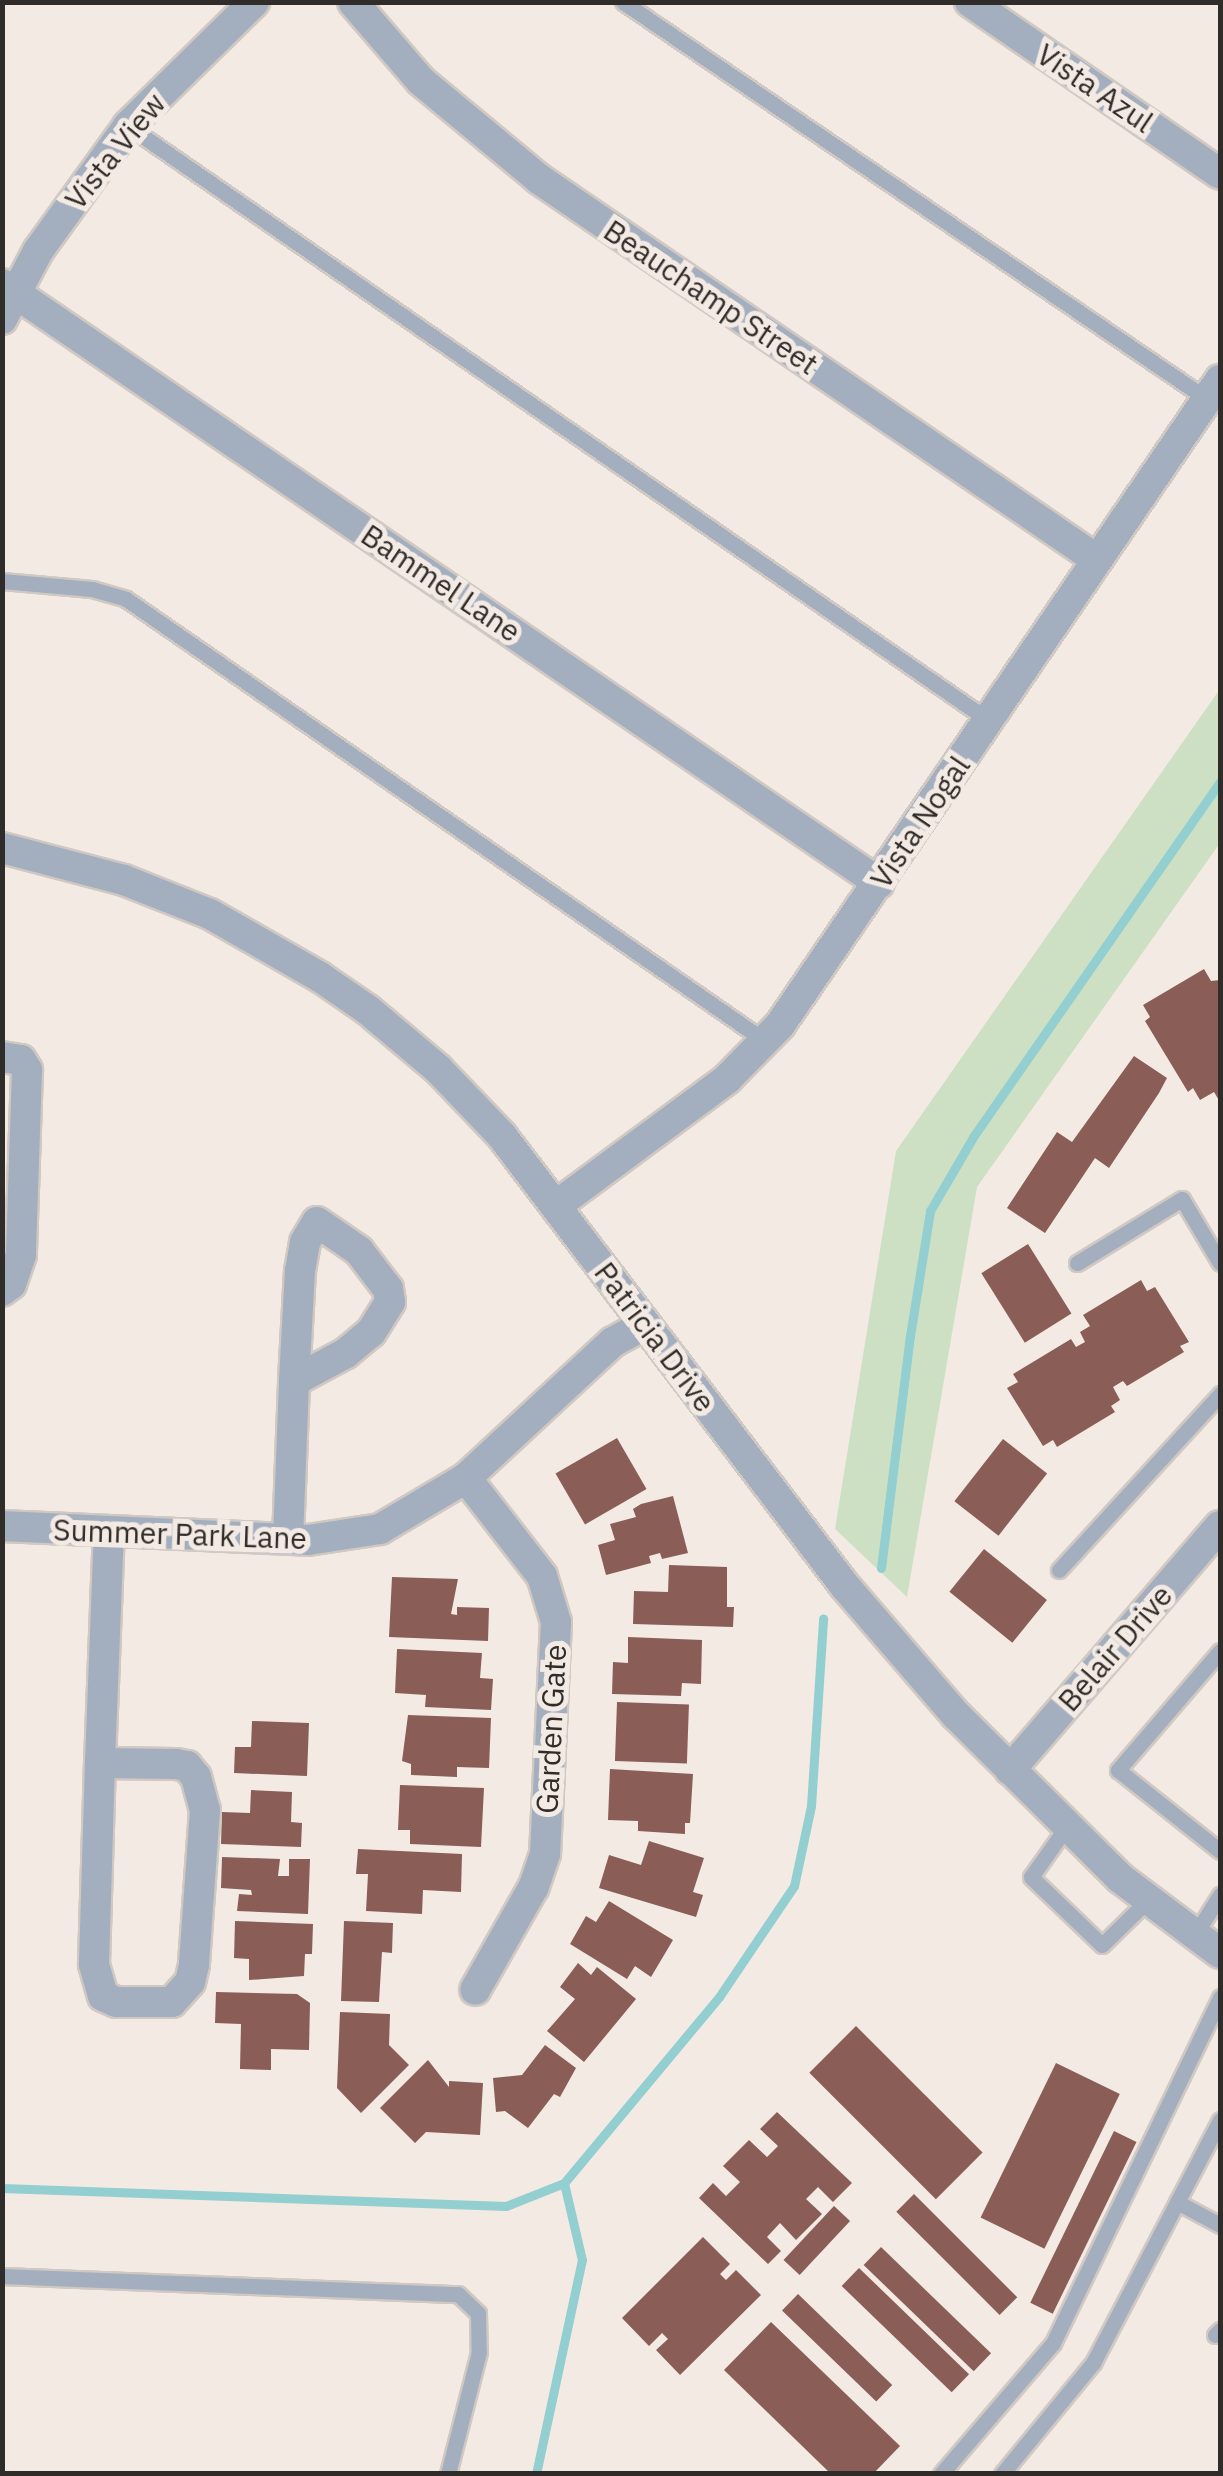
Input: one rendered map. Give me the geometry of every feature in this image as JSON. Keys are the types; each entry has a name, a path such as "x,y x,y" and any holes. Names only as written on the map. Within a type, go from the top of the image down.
{"street":[{"name":"Vista View","path":"7,299 128,126 254,2"},
{"name":"Beauchamp Street","path":"352,2 421,81 539,179 1096,560"},
{"name":"Vista Azul","path":"970,2 1220,174"},
{"name":"Bammel Lane","path":"7,299 879,882"},
{"name":"Vista Nogal","path":"557,1205 727,1079 764,1041 879,882 1214,389"},
{"name":"Patricia Drive","path":"2,848 124,880 210,914 291,958 368,1010 438,1069 502,1136 557,1205 844,1585 1010,1770 1066,1826 1148,1900 1220,1953"},
{"path":"2,1057 22,1060 28,1070 21,1255 10,1284 2,1291"},
{"path":"288,1540 294,1381 300,1270 305,1242 317,1222 359,1251 388,1289 390,1302 371,1332 346,1354 294,1381"},
{"name":"Summer Park Lane","path":"2,1526 288,1540 380,1529 466,1478 613,1342 644,1325"},
{"name":"Garden Gate","path":"466,1478 542,1576 556,1622 545,1854 533,1888 475,1990"},
{"name":"Belair Drive","path":"1010,1770 1220,1526"},
{"path":"100,1763 187,1766 196,1778 206,1810 194,1965 190,1982 172,2002 116,2002 104,1996 97,1983 100,1763 110,1532"}],"lane":[{"path":"623,2 1214,389"},
{"path":"128,126 988,720"},
{"path":"2,581 92,589 126,598 764,1041"},
{"path":"1077,1263 1182,1199 1220,1264"},
{"path":"1060,1570 1220,1394"},
{"path":"1220,1651 1118,1770 1220,1851"},
{"path":"1066,1826 1031,1877 1102,1945 1148,1900"},
{"path":"1194,1936 1220,1896"},
{"path":"941,2474 1053,2343 1220,1997"},
{"path":"1002,2474 1092,2363 1220,2120"},
{"path":"1177,2202 1220,2225"},
{"path":"2,2276 458,2294 478,2313 479,2352 448,2474"}],"green space":[{"path":"1220,689 1220,843 977,1187 907,1597 835,1529 896,1151"}],"building":[{"path":"1204,969 1211,981 1220,980 1220,1102 1214,1092 1200,1100 1193,1088 1188,1092 1145,1021 1150,1017 1143,1005"},
{"path":"1134,1056 1167,1078 1109,1168 1095,1158 1045,1233 1007,1208 1057,1132 1072,1142"},
{"path":"1028,1244 1071,1314 1025,1343 981,1273"},
{"path":"1141,1280 1147,1291 1155,1287 1189,1342 1180,1346 1184,1352 1127,1386 1123,1381 1113,1387 1120,1400 1111,1406 1115,1412 1057,1447 1053,1440 1043,1446 1007,1388 1018,1382 1013,1374 1071,1339 1076,1347 1085,1342 1080,1332 1090,1326 1083,1315"},
{"path":"617,1438 646,1489 585,1525 556,1474"},
{"path":"1003,1439 1047,1473 998,1536 954,1501"},
{"path":"673,1496 688,1553 662,1559 660,1553 649,1556 651,1563 606,1575 598,1545 615,1540 610,1524 636,1517 633,1509 641,1504"},
{"path":"984,1549 1047,1600 1012,1643 949,1592"},
{"path":"669,1565 727,1567 727,1607 734,1607 733,1627 633,1624 634,1591 668,1592"},
{"path":"392,1577 458,1579 451,1614 457,1615 457,1607 489,1608 488,1641 389,1637"},
{"path":"628,1637 702,1640 701,1684 682,1683 681,1696 612,1694 613,1662 628,1663"},
{"path":"397,1649 482,1653 480,1678 493,1679 491,1710 425,1707 426,1695 395,1693"},
{"path":"617,1702 689,1705 687,1763 615,1761"},
{"path":"408,1715 491,1718 489,1768 457,1767 457,1777 411,1775 411,1764 402,1761"},
{"path":"252,1721 309,1723 307,1776 234,1773 235,1747 251,1747"},
{"path":"610,1769 693,1774 690,1823 685,1823 685,1834 638,1831 638,1821 608,1820"},
{"path":"400,1785 484,1788 481,1847 410,1844 410,1830 398,1830"},
{"path":"251,1790 292,1792 291,1822 302,1823 301,1847 221,1844 222,1812 250,1813"},
{"path":"649,1841 704,1858 693,1892 703,1895 696,1917 599,1888 609,1855 641,1865"},
{"path":"358,1849 462,1854 461,1892 423,1890 422,1914 366,1911 368,1874 356,1874"},
{"path":"222,1857 280,1859 278,1876 289,1876 289,1859 310,1859 308,1914 237,1911 239,1894 252,1895 251,1890 221,1888"},
{"path":"609,1901 673,1940 651,1977 635,1966 627,1979 570,1944 586,1916 596,1922"},
{"path":"235,1921 313,1924 312,1954 305,1954 304,1976 249,1980 249,1959 234,1958"},
{"path":"344,1921 393,1923 392,1953 382,1952 379,2002 341,2001"},
{"path":"578,1963 591,1975 597,1967 636,1999 584,2062 547,2031 575,1999 560,1987"},
{"path":"216,1992 297,1994 310,2003 309,2050 271,2049 271,2070 240,2069 241,2024 215,2023"},
{"path":"340,2012 390,2014 389,2045 409,2065 361,2113 337,2088"},
{"path":"856,2026 983,2153 936,2199 809,2073"},
{"path":"545,2045 576,2068 560,2097 554,2094 528,2128 505,2111 496,2112 493,2078 522,2075"},
{"path":"428,2060 449,2087 449,2081 483,2083 480,2135 426,2132 415,2143 380,2108"},
{"path":"1056,2063 1120,2094 1044,2249 981,2218"},
{"path":"777,2112 852,2183 833,2202 818,2187 806,2199 822,2214 796,2240 780,2223 767,2237 781,2251 768,2264 699,2198 713,2183 726,2196 740,2182 723,2166 749,2140 767,2157 778,2146 760,2129"},
{"path":"1114,2131 1136,2142 1053,2314 1030,2303"},
{"path":"914,2194 1017,2297 1000,2315 896,2212"},
{"path":"834,2206 850,2221 800,2275 784,2260"},
{"path":"703,2237 730,2264 720,2274 726,2280 736,2270 761,2295 680,2375 656,2350 668,2339 662,2333 649,2346 622,2318"},
{"path":"881,2247 991,2353 974,2371 864,2265"},
{"path":"859,2268 969,2374 952,2392 842,2286"},
{"path":"798,2294 892,2385 876,2402 782,2311"},
{"path":"771,2322 900,2446 873,2474 831,2474 724,2370"}],"waterway":[{"path":"881,1568 930,1211 973,1137 1220,782"},
{"path":"2,2188 506,2206 564,2183 719,1997 794,1886 811,1806 823,1618"},
{"path":"536,2474 582,2260 564,2183"}]}
